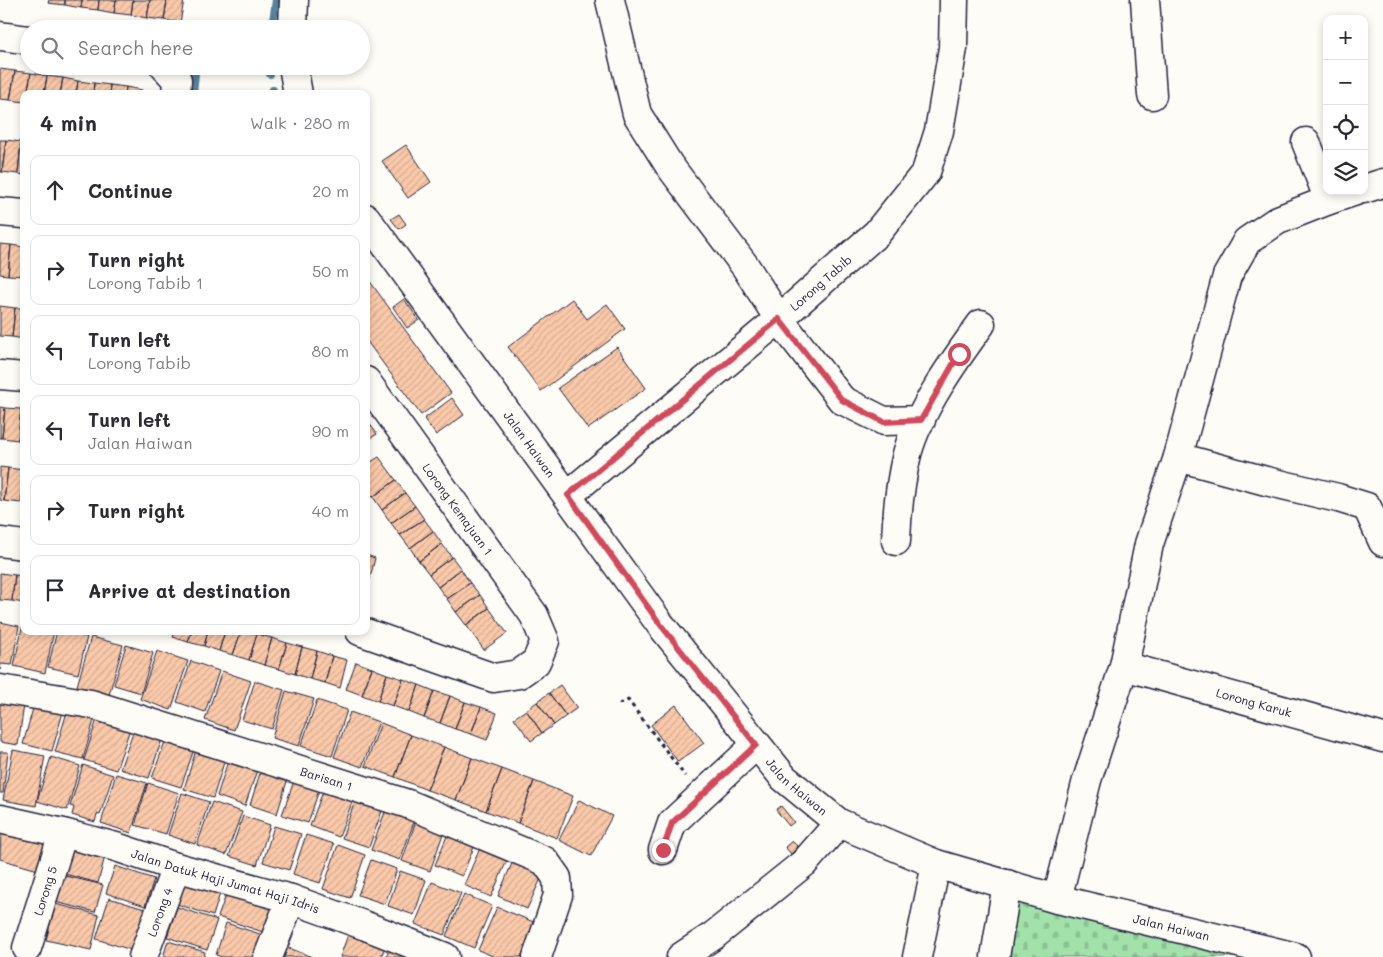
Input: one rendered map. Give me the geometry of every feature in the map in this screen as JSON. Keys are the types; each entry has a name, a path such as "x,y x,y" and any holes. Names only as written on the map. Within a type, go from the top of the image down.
{"street":[{"path":"293,20 294,0"},
{"path":"610,0 637,114 669,165 745,266 779,319 842,400 884,422 921,420"},
{"name":"Lorong Tabib","path":"568,495 779,319 877,233 926,172 939,131 953,48 954,0"},
{"path":"1145,0 1152,96"},
{"path":"0,36 20,39"},
{"path":"295,75 297,90"},
{"path":"1306,142 1329,200"},
{"path":"1368,188 1383,183"},
{"path":"1057,899 1088,780 1124,666 1149,544 1178,457 1227,276 1246,242 1278,220 1344,195"},
{"path":"0,212 20,214"},
{"name":"Jalan Haiwan","path":"370,230 568,495 660,624 784,778 839,823 936,864 1057,899 1296,957"},
{"path":"896,541 898,499 908,452 921,420 959,354 981,324"},
{"path":"0,375 20,377"},
{"name":"Lorong Kemajuan 1","path":"370,387 534,615 545,640 536,662 519,674 494,678 370,635"},
{"path":"1178,457 1367,507 1383,542"},
{"path":"0,542 20,544"},
{"name":"Lorong Karuk","path":"1124,666 1383,738"},
{"name":"Barisan 1","path":"0,689 91,704 408,804 545,861 557,878 558,895 537,957"},
{"path":"663,850 672,823 756,745"},
{"name":"Jalan Datuk Haji Jumat Haji Idris","path":"0,819 116,847 176,867 291,899 445,957"},
{"path":"681,957 713,936 804,863 839,823"},
{"name":"Lorong 5","path":"27,948 63,833"},
{"path":"917,957 936,864"},
{"name":"Lorong 4","path":"143,957 176,867"},
{"path":"995,957 1007,884"},
{"path":"268,957 291,899"}],"path":[{"path":"619,704 628,700 700,796"}],"green space":[{"path":"1012,888 1052,912 1235,957 1010,957 1015,924"}],"building":[{"path":"49,0 65,0 65,5 48,3"},
{"path":"65,0 82,0 81,8 65,5"},
{"path":"82,0 99,0 98,10 81,8"},
{"path":"99,0 116,0 114,13 98,10"},
{"path":"116,0 133,0 131,15 114,13"},
{"path":"133,0 150,0 147,18 131,15"},
{"path":"150,0 167,0 164,20 147,18"},
{"path":"167,0 184,0 181,20 164,20"},
{"path":"0,69 15,71 10,100 0,99"},
{"path":"15,71 20,72 20,75 31,75 28,90 20,90 20,101 10,100"},
{"path":"31,75 47,76 45,90 28,90"},
{"path":"47,76 63,78 61,90 45,90"},
{"path":"63,78 78,81 77,90 61,90"},
{"path":"78,81 94,83 93,90 77,90"},
{"path":"94,83 110,85 109,90 93,90"},
{"path":"110,85 126,87 126,90 109,90"},
{"path":"126,87 142,90 126,90"},
{"path":"0,140 6,140 2,172 0,172"},
{"path":"6,140 20,142 18,174 2,172"},
{"path":"406,145 431,182 408,198 382,161"},
{"path":"20,153 20,174 18,174"},
{"path":"399,214 406,224 399,229 391,219"},
{"path":"0,244 11,245 8,275 0,274"},
{"path":"11,245 20,246 20,276 8,275"},
{"path":"370,282 451,393 421,415 370,345"},
{"path":"404,299 419,320 407,328 393,307"},
{"path":"572,299 587,319 607,304 625,329 541,391 508,347"},
{"path":"0,306 15,308 12,337 0,336"},
{"path":"15,308 20,308 20,338 12,337"},
{"path":"617,347 646,388 588,429 558,388"},
{"path":"452,398 464,415 436,435 424,419"},
{"path":"0,407 5,408 2,438 0,438"},
{"path":"5,408 20,409 18,440 2,438"},
{"path":"20,419 20,440 18,440"},
{"path":"370,424 377,434 370,438"},
{"path":"379,457 396,480 373,497 370,493 370,463"},
{"path":"0,467 8,468 4,501 0,500"},
{"path":"8,468 20,470 20,503 4,501"},
{"path":"396,480 405,493 382,510 373,497"},
{"path":"405,493 415,506 391,523 382,510"},
{"path":"415,506 424,519 400,535 391,523"},
{"path":"424,519 433,531 410,548 400,535"},
{"path":"433,531 442,544 419,561 410,548"},
{"path":"442,544 452,557 429,574 419,561"},
{"path":"370,556 375,558 370,578"},
{"path":"452,557 461,569 438,587 429,574"},
{"path":"461,569 470,583 447,599 438,587"},
{"path":"0,573 15,575 12,601 0,600"},
{"path":"15,575 20,576 20,602 12,601"},
{"path":"470,583 480,595 456,612 447,599"},
{"path":"480,595 489,608 466,625 456,612"},
{"path":"489,608 507,633 484,650 466,625"},
{"path":"0,622 19,626 12,665 1,664 0,670"},
{"path":"20,635 53,635 45,673 14,666"},
{"path":"56,635 87,637 78,674 48,667"},
{"path":"174,635 191,635 188,642 173,637"},
{"path":"191,635 207,635 204,646 188,642"},
{"path":"207,635 224,635 219,651 204,646"},
{"path":"224,635 240,635 233,655 219,651"},
{"path":"240,635 257,635 249,660 233,655"},
{"path":"257,635 272,638 264,665 249,660"},
{"path":"91,637 123,645 109,695 77,686"},
{"path":"272,638 287,643 279,669 264,665"},
{"path":"287,643 302,647 295,674 279,669"},
{"path":"126,645 153,653 141,693 114,685"},
{"path":"302,647 317,651 310,679 295,674"},
{"path":"157,651 188,661 171,710 140,699"},
{"path":"317,651 332,656 325,683 310,679"},
{"path":"332,656 347,660 340,688 325,683"},
{"path":"191,661 219,671 205,712 177,702"},
{"path":"356,662 372,668 362,695 346,689"},
{"path":"372,668 387,674 378,701 362,695"},
{"path":"222,671 251,681 234,730 205,720"},
{"path":"387,674 403,679 393,706 378,701"},
{"path":"403,679 419,685 409,712 393,706"},
{"path":"255,681 284,690 272,729 242,720"},
{"path":"419,685 434,691 424,718 409,712"},
{"path":"560,685 577,708 566,716 549,693"},
{"path":"286,691 314,699 299,746 272,738"},
{"path":"434,691 450,696 440,723 424,718"},
{"path":"549,693 566,716 554,725 537,702"},
{"path":"450,696 465,702 455,729 440,723"},
{"path":"317,700 347,710 332,756 301,746"},
{"path":"0,701 24,705 18,745 0,742"},
{"path":"465,702 481,707 471,734 455,729"},
{"path":"537,702 554,725 542,733 526,710"},
{"path":"34,705 63,712 52,751 23,744"},
{"path":"676,705 704,743 678,762 651,725"},
{"path":"481,707 497,713 487,740 471,734"},
{"path":"526,710 542,733 531,741 514,718"},
{"path":"67,712 94,720 83,759 55,752"},
{"path":"350,712 379,722 362,767 334,757"},
{"path":"97,719 130,729 116,770 84,760"},
{"path":"381,723 411,735 395,777 365,766"},
{"path":"134,729 162,739 149,778 120,769"},
{"path":"411,735 444,747 427,790 395,777"},
{"path":"166,739 194,749 181,787 152,778"},
{"path":"444,747 472,758 456,800 427,790"},
{"path":"13,750 45,756 36,806 3,800"},
{"path":"196,750 225,759 213,798 184,789"},
{"path":"0,752 8,752 3,793 0,793"},
{"path":"51,757 80,766 67,810 37,801"},
{"path":"472,758 502,769 486,811 456,800"},
{"path":"228,761 257,770 245,806 217,796"},
{"path":"83,765 113,775 100,815 97,814 95,822 72,815 74,807 70,806"},
{"path":"502,769 534,781 518,823 486,811"},
{"path":"261,770 288,778 277,814 250,805"},
{"path":"116,774 147,783 131,833 101,823"},
{"path":"295,778 320,787 308,823 282,815"},
{"path":"534,781 573,796 557,838 518,823"},
{"path":"148,783 179,793 166,834 135,825"},
{"path":"325,786 354,797 339,837 310,826"},
{"path":"182,793 209,802 195,844 168,835"},
{"path":"579,800 612,816 591,856 559,840"},
{"path":"355,801 382,811 369,847 342,838"},
{"path":"212,802 242,812 226,855 197,845"},
{"path":"388,804 417,814 400,860 371,850"},
{"path":"781,806 794,822 789,826 776,810"},
{"path":"243,816 270,825 257,865 229,856"},
{"path":"416,821 444,831 430,871 402,861"},
{"path":"274,826 301,834 289,870 263,862"},
{"path":"1,831 46,844 38,870 0,859"},
{"path":"449,831 476,842 462,876 435,865"},
{"path":"306,835 334,844 320,883 293,874"},
{"path":"792,841 798,847 791,854 785,847"},
{"path":"338,845 365,855 350,898 323,889"},
{"path":"481,846 508,858 491,897 464,885"},
{"path":"68,847 105,856 98,883 61,873"},
{"path":"371,860 397,869 385,904 358,895"},
{"path":"513,861 543,874 527,909 498,896"},
{"path":"115,866 154,879 145,906 106,893"},
{"path":"400,871 426,880 414,915 388,906"},
{"path":"62,875 103,885 95,912 55,902"},
{"path":"186,878 221,890 213,916 177,904"},
{"path":"432,882 461,893 444,935 415,924"},
{"path":"227,892 272,907 263,932 218,917"},
{"path":"464,894 492,906 474,948 446,936"},
{"path":"109,898 151,911 138,952 96,939"},
{"path":"55,904 99,915 91,950 46,940"},
{"path":"177,907 217,920 207,950 167,937"},
{"path":"497,907 536,923 521,957 495,957 478,950"},
{"path":"226,923 266,936 258,957 222,957 216,955"},
{"path":"350,929 387,942 381,957 340,957"},
{"path":"168,941 205,952 204,957 163,957"},
{"path":"284,946 312,957 280,957"},
{"path":"389,949 412,957 386,957"}],"waterway":[{"path":"273,20 276,0"},
{"path":"193,90 195,75"}],"route":[{"path":"663,850 672,823 756,745 660,624 568,495 663,418 779,319 842,400 884,422 921,420 959,354"}]}
